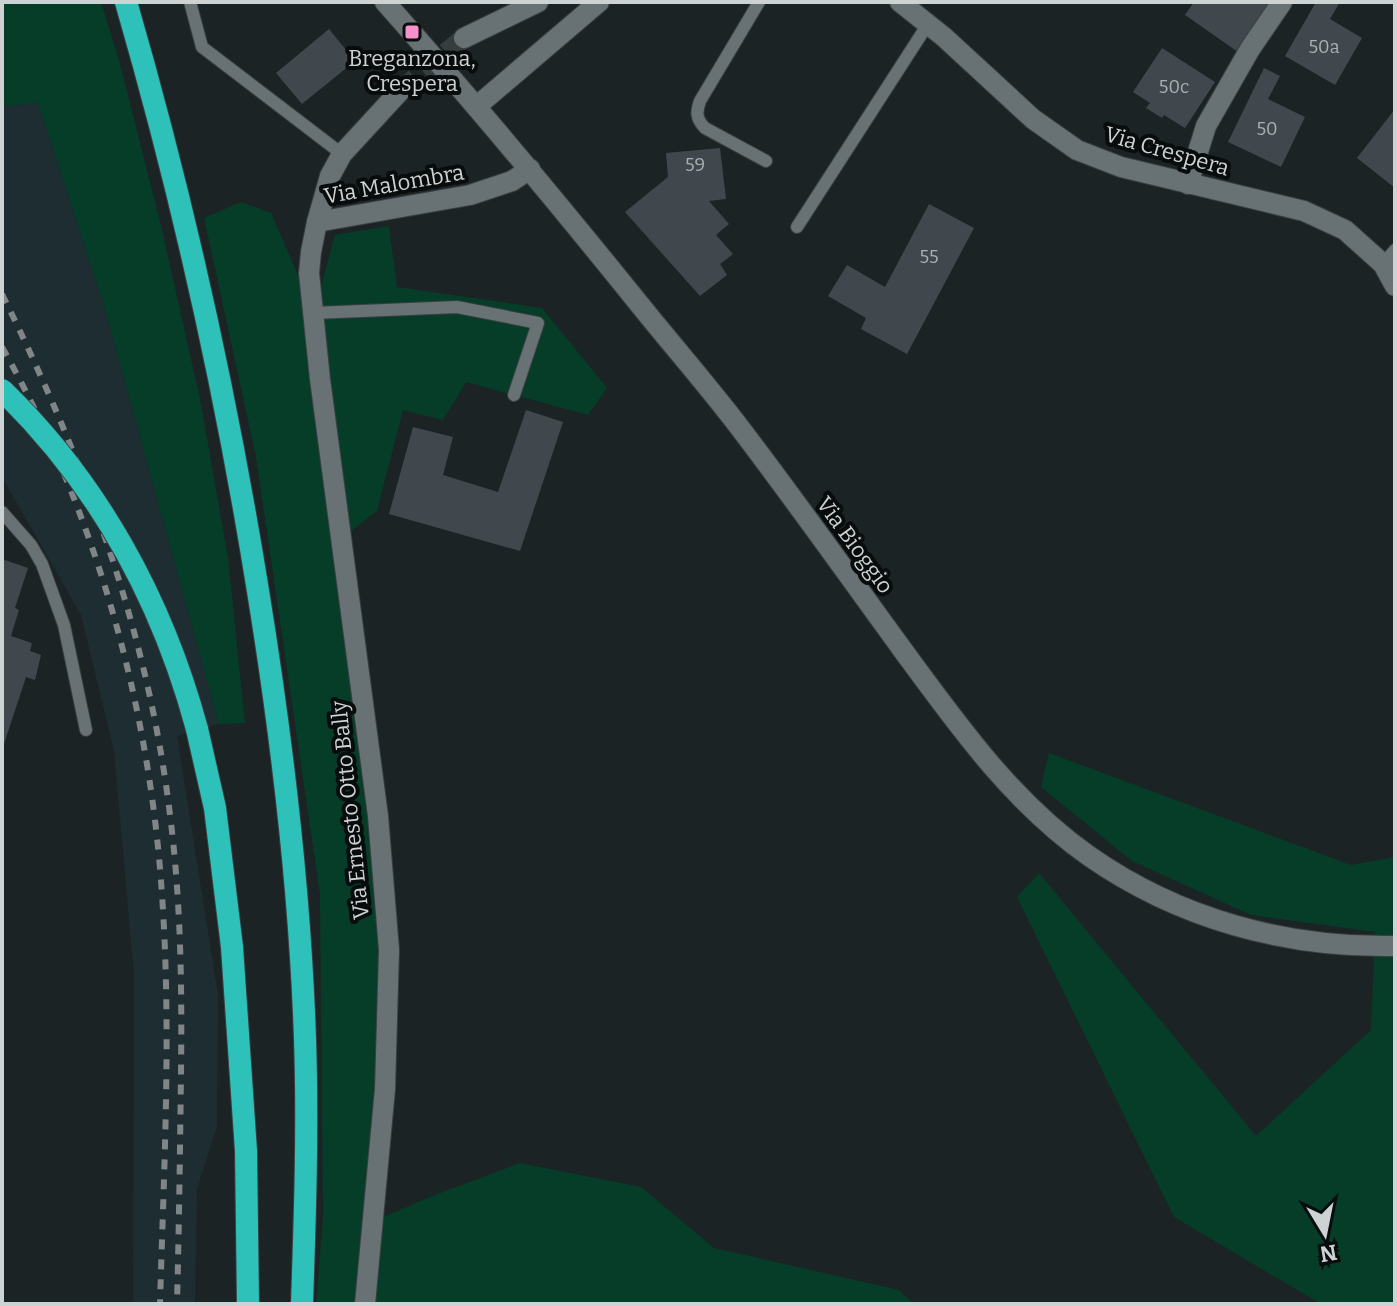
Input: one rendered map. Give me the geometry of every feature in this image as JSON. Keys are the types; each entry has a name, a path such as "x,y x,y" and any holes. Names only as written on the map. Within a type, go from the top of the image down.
{"highway":[{"path":"126,2 192,253 225,404 282,755 297,908 305,1039 306,1176 302,1304"},
{"path":"2,390 58,450 124,547 144,583 186,688 215,808 234,973 246,1151 248,1304"}],"street":[{"name":"Via Bioggio","path":"385,2 530,169 739,428 971,741 1030,808 1091,857 1131,882 1207,918 1285,938 1332,945 1395,946"},
{"path":"464,38 538,2"},
{"path":"477,106 599,2"},
{"name":"Via Crespera","path":"900,2 1033,119 1077,150 1121,167 1304,211 1345,230 1389,257 1395,286"},
{"path":"1188,184 1206,126 1250,49 1282,2"},
{"path":"317,222 330,176 342,154 400,91"},
{"name":"Via Malombra","path":"314,313 309,273 317,222 470,195 512,181 530,169"},
{"name":"Via Ernesto Otto Bally","path":"314,313 378,816 389,950 385,1089 365,1304"}],"lane":[{"path":"190,2 202,47 342,154"},
{"path":"759,2 697,110 699,121 705,128 766,161"},
{"path":"797,227 928,24"},
{"path":"314,313 457,307 538,323 514,395"},
{"path":"2,512 31,545 42,564 64,625 86,730"}],"shaded area":[{"path":"38,103 105,309 219,724 177,736 218,995 217,1126 197,1189 195,1304 133,1304 134,976 114,751 81,615 2,477 2,106"}],"green space":[{"path":"2,2 101,2 163,234 201,404 228,558 245,723 219,724 105,309 38,103 2,106"},
{"path":"241,202 271,213 314,312 335,235 389,226 397,287 542,308 607,388 588,415 466,382 443,420 403,410 377,511 343,537 391,950 376,1220 520,1163 641,1187 714,1248 899,1290 914,1304 316,1304 323,1217 320,894 256,457 204,218"},
{"path":"1049,753 1351,865 1395,857 1395,1304 1321,1304 1174,1217 1017,897 1039,873 1256,1136 1371,1030 1375,932 1251,915 1132,861 1041,787"}],"building":[{"path":"1194,2 1264,2 1270,6 1238,52 1185,15"},
{"path":"1316,2 1340,2 1330,19 1362,38 1335,85 1285,56"},
{"path":"329,29 355,61 302,104 276,73"},
{"path":"1162,48 1215,82 1185,128 1146,108 1150,103 1133,92"},
{"path":"1264,68 1280,76 1268,99 1305,117 1281,167 1228,142"},
{"path":"1395,109 1395,188 1357,158"},
{"path":"720,148 726,199 709,201 729,224 716,235 733,254 720,264 727,275 700,296 625,212 668,177 666,153"},
{"path":"929,204 974,228 907,354 861,329 866,318 828,296 847,265 885,287"},
{"path":"526,410 563,422 520,551 389,514 413,427 453,437 443,475 498,492"},
{"path":"2,559 28,568 15,608 19,610 11,636 32,643 30,651 41,655 35,680 26,677 3,747"}],"tunnel":[{"path":"400,91 464,38"}],"railway":[{"path":"2,294 60,420 108,548 129,613 160,747 174,847 180,944 177,1304"},
{"path":"2,347 35,409 89,539 111,606 143,742 161,881 166,987 160,1304"}],"place":[{"name":"Breganzona, Crespera","path":"412,32"}]}
